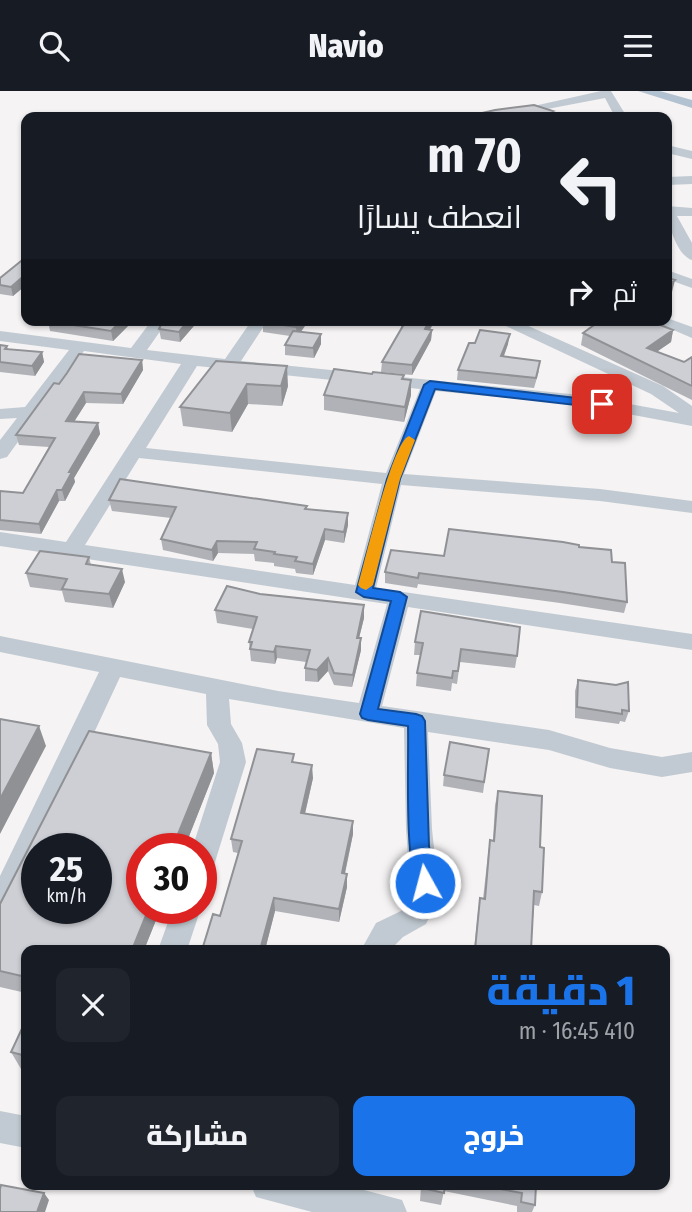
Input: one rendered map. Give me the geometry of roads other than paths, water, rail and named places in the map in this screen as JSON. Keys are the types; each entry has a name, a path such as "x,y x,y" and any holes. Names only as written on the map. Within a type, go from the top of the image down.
{"main road":[{"path":"645,91 692,104"}],"street":[{"path":"520,112 607,92 618,112"},
{"path":"531,110 538,112"},
{"path":"672,150 692,155"},
{"path":"672,181 692,180"},
{"path":"672,211 692,212"},
{"path":"672,229 690,251"},
{"path":"672,276 692,284"},
{"path":"3,336 21,324"},
{"path":"672,325 692,333"},
{"path":"135,354 156,326"},
{"path":"230,365 256,326"},
{"path":"513,326 657,390 692,414"},
{"path":"526,332 534,326"},
{"path":"3,336 78,348 230,365 580,400 692,421"},
{"path":"0,453 78,348"},
{"path":"72,549 192,360"},
{"path":"364,592 393,479 430,385"},
{"path":"0,414 30,412"},
{"path":"134,452 393,479 600,495 692,507"},
{"path":"0,539 692,642"},
{"path":"368,714 400,597"},
{"path":"0,644 217,688 368,714 549,740 610,758 662,767 692,762"},
{"path":"0,905 113,667"},
{"path":"210,833 233,762 230,743 219,725 217,688"},
{"path":"377,945 381,936 391,927 415,917 421,907 425,883 420,846 416,721"},
{"path":"175,945 182,924"},
{"path":"0,1127 21,1131"},
{"path":"290,1190 390,1212"}]}
